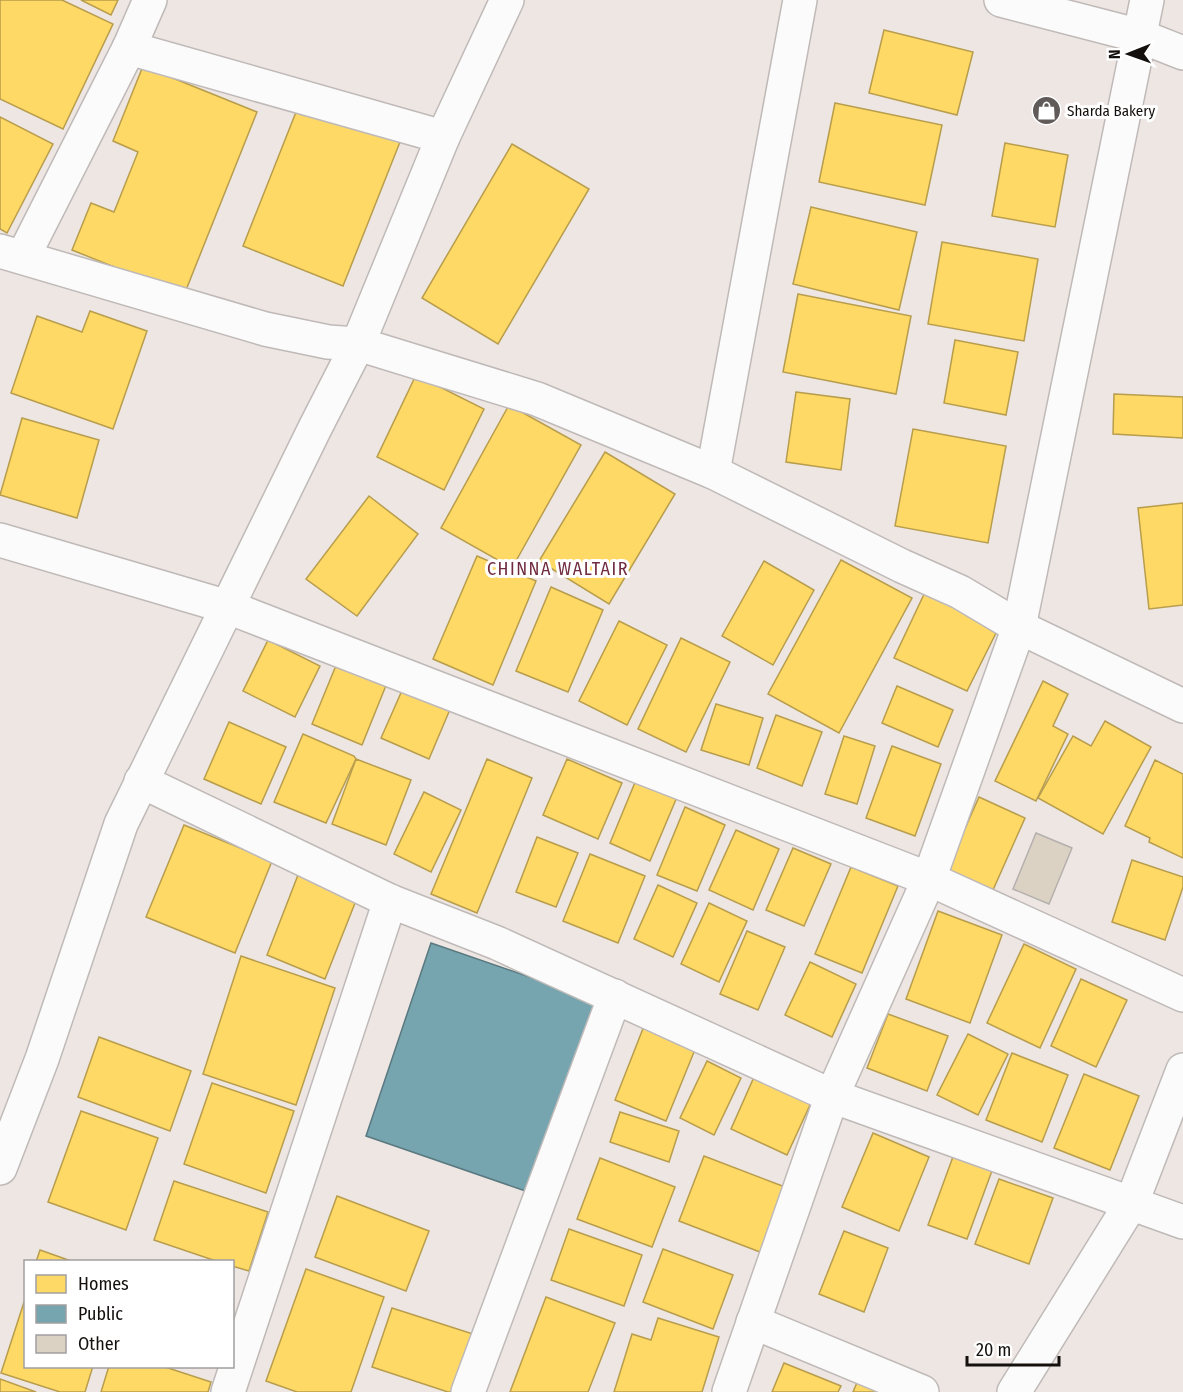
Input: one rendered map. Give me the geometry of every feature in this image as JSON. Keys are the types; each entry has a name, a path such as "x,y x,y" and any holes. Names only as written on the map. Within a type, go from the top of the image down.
{"street":[{"path":"150,0 129,48 12,254 265,329 327,342 358,344 537,399 713,472 902,566 960,592 1019,627 1183,706"},
{"path":"0,1168 42,1059 122,824 141,781 358,344 444,137 507,0"},
{"path":"713,472 800,0"},
{"path":"1001,0 1140,36 1183,53"},
{"path":"729,1392 832,1096 929,879 1019,627 1147,0"},
{"path":"129,48 444,137"},
{"path":"0,540 228,608 929,879 1183,994"},
{"path":"141,781 390,902 497,943 832,1096 1183,1222"},
{"path":"228,1392 390,902"},
{"path":"468,1392 615,996"},
{"path":"1014,1392 1132,1202 1183,1070"},
{"path":"753,1322 922,1392"}],"building: Homes":[{"path":"0,0 62,0 113,24 63,129 0,99"},
{"path":"81,0 118,0 111,15"},
{"path":"884,30 973,52 957,115 869,93"},
{"path":"143,66 257,112 184,295 72,250 91,203 114,212 138,152 113,141"},
{"path":"300,102 400,142 343,286 243,246"},
{"path":"835,103 942,125 925,205 819,182"},
{"path":"0,117 53,144 7,233 0,229"},
{"path":"1005,143 1068,155 1055,227 992,216"},
{"path":"512,144 589,189 498,344 422,298"},
{"path":"811,207 917,232 899,310 793,284"},
{"path":"942,242 1038,259 1024,341 928,324"},
{"path":"798,294 911,316 896,394 783,372"},
{"path":"90,311 147,331 113,429 11,393 37,316 82,332"},
{"path":"955,340 1018,352 1006,415 944,403"},
{"path":"416,375 484,409 444,490 377,457"},
{"path":"796,392 850,399 841,470 786,462"},
{"path":"1114,394 1183,397 1183,438 1113,434"},
{"path":"509,405 581,445 512,568 441,528"},
{"path":"22,418 99,440 77,518 0,495"},
{"path":"913,429 1006,446 988,543 895,526"},
{"path":"605,452 675,494 609,604 539,561"},
{"path":"369,496 418,534 357,616 306,579"},
{"path":"1183,503 1183,605 1149,609 1138,508"},
{"path":"477,556 536,581 493,685 433,659"},
{"path":"841,560 912,598 839,733 768,694"},
{"path":"764,561 814,590 773,665 722,636"},
{"path":"551,587 603,610 568,692 516,671"},
{"path":"926,590 996,633 967,691 894,658"},
{"path":"619,621 667,645 627,725 579,701"},
{"path":"681,638 730,662 686,752 638,729"},
{"path":"268,640 320,666 295,717 243,691"},
{"path":"337,663 387,683 362,745 312,724"},
{"path":"1043,681 1068,694 1053,726 1068,734 1036,801 995,781"},
{"path":"404,686 451,707 429,759 381,738"},
{"path":"897,686 953,710 938,747 882,723"},
{"path":"716,704 763,718 749,765 701,750"},
{"path":"776,715 822,732 802,786 757,768"},
{"path":"1105,721 1151,747 1103,834 1038,798 1073,736 1091,746"},
{"path":"229,722 286,747 261,804 204,779"},
{"path":"303,734 354,756 356,759 326,823 274,802"},
{"path":"844,736 875,746 857,804 825,794"},
{"path":"892,746 941,764 915,836 866,818"},
{"path":"356,759 411,780 386,845 332,824"},
{"path":"487,759 532,778 477,913 431,894"},
{"path":"567,759 622,783 598,839 543,815"},
{"path":"1155,760 1183,774 1183,858 1149,842 1150,838 1125,826"},
{"path":"636,780 677,797 650,861 610,843"},
{"path":"424,792 461,810 431,872 394,854"},
{"path":"979,797 1025,818 993,890 947,869"},
{"path":"685,807 725,825 697,891 657,875"},
{"path":"184,825 272,861 235,953 146,917"},
{"path":"736,830 779,849 753,910 709,890"},
{"path":"537,837 578,853 556,907 516,892"},
{"path":"793,848 831,864 804,926 766,910"},
{"path":"590,854 645,876 618,943 563,921"},
{"path":"1132,860 1183,877 1183,887 1165,940 1112,922"},
{"path":"851,867 898,886 862,973 815,954"},
{"path":"298,875 357,898 325,979 267,955"},
{"path":"658,885 697,903 673,957 634,939"},
{"path":"709,903 747,921 719,982 681,964"},
{"path":"938,911 1002,935 970,1023 906,999"},
{"path":"747,931 785,947 758,1010 720,994"},
{"path":"1024,944 1076,969 1040,1048 987,1023"},
{"path":"241,956 335,988 296,1105 203,1074"},
{"path":"810,962 856,984 832,1037 785,1015"},
{"path":"1081,979 1127,1000 1096,1067 1051,1046"},
{"path":"888,1014 948,1036 927,1091 867,1068"},
{"path":"644,1026 696,1047 666,1121 615,1100"},
{"path":"968,1034 1008,1054 978,1115 937,1095"},
{"path":"99,1037 191,1071 170,1131 78,1097"},
{"path":"1012,1053 1068,1075 1042,1142 986,1120"},
{"path":"707,1061 741,1078 714,1135 680,1118"},
{"path":"758,1068 815,1094 787,1155 731,1129"},
{"path":"1084,1074 1139,1096 1110,1170 1054,1148"},
{"path":"212,1083 294,1111 266,1193 184,1164"},
{"path":"81,1111 158,1138 126,1230 48,1202"},
{"path":"620,1112 679,1131 669,1162 610,1142"},
{"path":"873,1133 929,1157 899,1231 842,1207"},
{"path":"954,1154 993,1168 967,1239 928,1225"},
{"path":"704,1156 785,1187 760,1252 679,1221"},
{"path":"600,1158 675,1187 652,1247 577,1219"},
{"path":"999,1179 1053,1198 1029,1264 975,1244"},
{"path":"174,1181 268,1212 249,1271 234,1267 234,1260 213,1260 154,1240"},
{"path":"337,1196 429,1231 406,1291 315,1257"},
{"path":"569,1229 642,1255 624,1306 551,1280"},
{"path":"844,1231 888,1248 864,1312 819,1294"},
{"path":"663,1249 733,1275 713,1329 643,1302"},
{"path":"40,1250 68,1260 37,1260"},
{"path":"306,1269 384,1297 351,1392 297,1392 266,1381"},
{"path":"546,1297 615,1323 588,1392 510,1392"},
{"path":"24,1302 24,1368 92,1368 85,1392 60,1392 1,1373"},
{"path":"392,1308 476,1335 457,1392 448,1392 372,1367"},
{"path":"658,1318 719,1337 702,1392 614,1392 632,1334 651,1340"},
{"path":"784,1363 841,1386 838,1392 772,1392"},
{"path":"108,1368 168,1368 211,1382 208,1392 101,1392"},
{"path":"861,1373 905,1392 853,1392"},
{"path":"0,1379 36,1392 0,1392"}],"building: Public":[{"path":"431,943 605,1003 540,1196 366,1136"}],"building: Other":[{"path":"1036,833 1072,848 1049,904 1013,889"}],"place":[{"name":"Sharda Bakery","path":"1046,111"}],"district":[{"name":"CHINNA WALTAIR","path":"558,569"}]}
